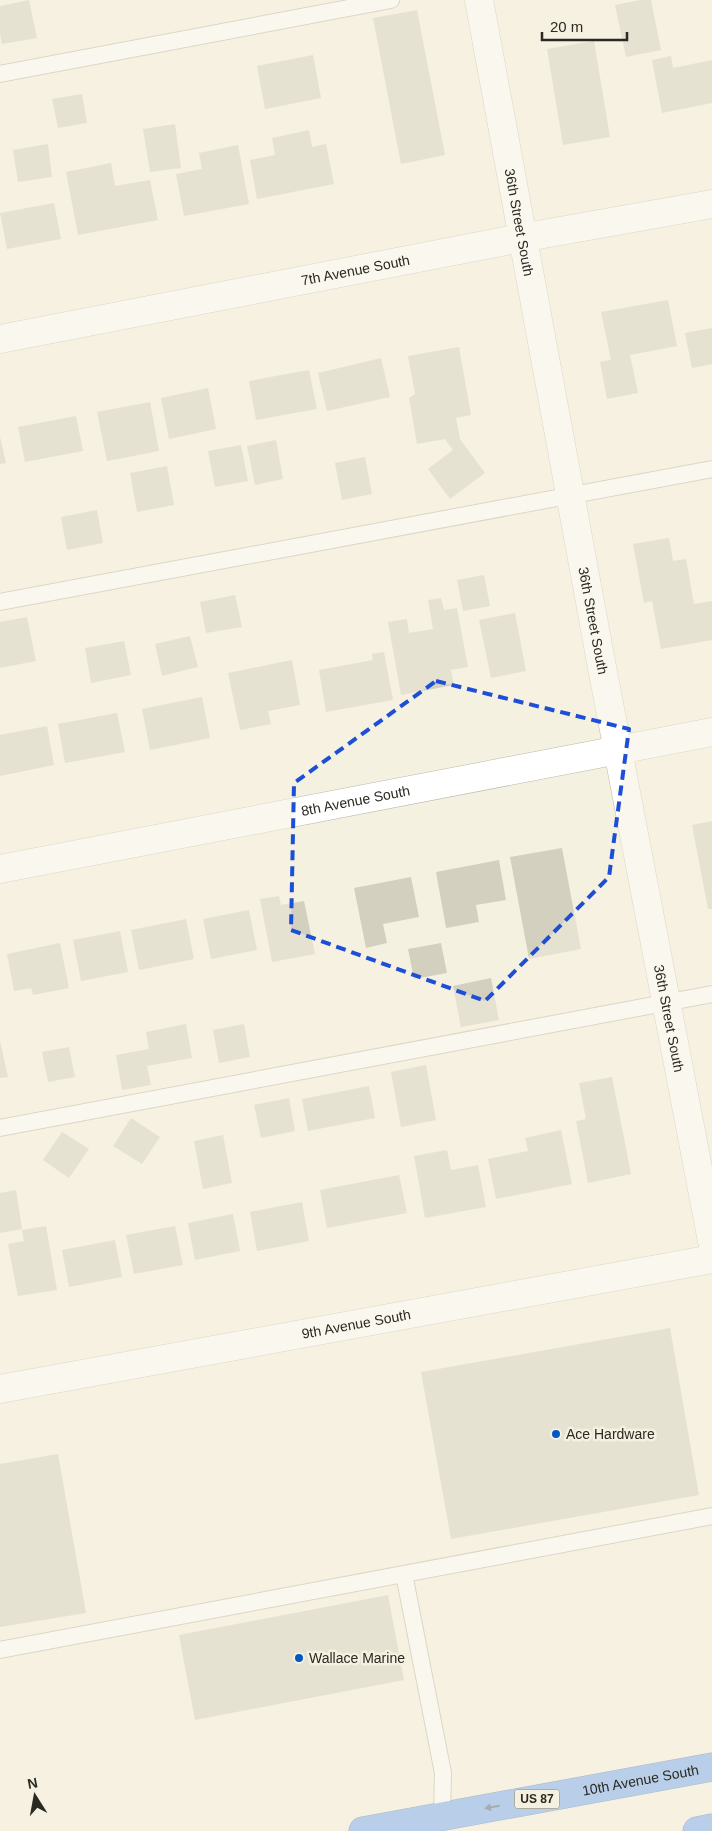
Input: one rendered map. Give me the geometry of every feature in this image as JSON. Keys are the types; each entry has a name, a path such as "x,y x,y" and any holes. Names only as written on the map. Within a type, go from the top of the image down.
{"highway":[{"name":"10th Avenue South","path":"363,1831 443,1824 712,1767"},
{"path":"697,1831 712,1828"}],"street":[{"name":"36th Street South","path":"479,0 616,750 712,1241"},
{"name":"7th Avenue South","path":"0,339 521,238 712,204"},
{"name":"8th Avenue South","path":"0,869 712,732"},
{"name":"9th Avenue South","path":"0,1389 712,1258"}],"lane":[{"path":"0,74 392,0"},
{"path":"0,602 712,469"},
{"path":"0,1128 712,994"},
{"path":"0,1650 712,1516"},
{"path":"404,1574 443,1773 443,1824"}],"highlighted area":[{"path":"436,681 629,729 609,877 485,1001 291,930 294,783"}],"building":[{"path":"29,0 37,38 2,44 0,6"},
{"path":"640,0 651,0 661,50 626,57 615,5"},
{"path":"417,10 445,155 401,164 373,18"},
{"path":"594,41 610,137 563,145 547,49"},
{"path":"313,55 321,98 265,109 257,66"},
{"path":"671,56 673,68 712,60 712,103 662,113 652,60"},
{"path":"82,94 87,123 58,128 52,99"},
{"path":"175,124 181,168 150,172 143,129"},
{"path":"309,130 312,147 326,144 334,184 257,199 250,160 275,155 272,138"},
{"path":"48,144 52,177 18,182 13,150"},
{"path":"238,145 249,204 184,216 176,174 202,169 199,153"},
{"path":"111,163 115,186 150,180 158,220 78,235 66,172"},
{"path":"54,203 61,239 7,249 0,213"},
{"path":"668,300 677,346 630,355 638,393 607,399 600,362 611,360 601,312"},
{"path":"712,328 712,364 692,368 685,333"},
{"path":"459,347 471,415 456,418 460,439 485,473 450,499 428,469 453,450 445,439 417,444 409,398 415,394 408,356"},
{"path":"381,358 390,397 327,411 318,373"},
{"path":"309,370 317,409 256,420 249,381"},
{"path":"208,388 216,429 169,439 161,398"},
{"path":"150,402 159,451 107,461 97,412"},
{"path":"76,416 83,451 25,462 18,427"},
{"path":"0,437 6,463 0,464"},
{"path":"276,440 283,479 255,485 247,446"},
{"path":"241,445 248,481 215,487 208,451"},
{"path":"365,457 372,494 342,500 335,463"},
{"path":"167,466 174,505 137,512 130,473"},
{"path":"97,510 103,543 67,550 61,517"},
{"path":"669,538 673,561 686,559 694,604 712,601 712,640 661,649 652,601 644,603 633,544"},
{"path":"484,575 490,606 463,611 457,580"},
{"path":"235,595 242,627 206,633 200,602"},
{"path":"441,598 444,610 457,608 468,667 451,670 454,685 401,695 388,622 407,619 409,633 433,629 428,600"},
{"path":"515,613 526,671 491,678 479,620"},
{"path":"27,617 36,661 0,668 0,622"},
{"path":"190,636 198,667 162,676 155,644"},
{"path":"124,641 131,675 91,683 85,648"},
{"path":"384,652 393,700 326,712 319,670 373,660 372,654"},
{"path":"292,660 300,705 268,711 271,724 240,730 228,673"},
{"path":"202,697 210,738 150,750 142,709"},
{"path":"117,713 125,752 65,763 58,724"},
{"path":"47,726 54,765 0,776 0,735"},
{"path":"712,821 712,909 708,909 692,825"},
{"path":"562,848 581,949 529,959 510,857"},
{"path":"499,860 506,900 476,905 479,922 446,928 436,872"},
{"path":"411,877 419,917 383,924 387,943 366,948 354,888"},
{"path":"279,896 281,905 304,901 315,954 272,962 260,899"},
{"path":"249,910 257,950 211,959 203,919"},
{"path":"186,919 194,959 139,970 131,930"},
{"path":"120,931 128,972 81,981 73,940"},
{"path":"60,943 69,988 33,995 31,988 14,991 7,954"},
{"path":"441,943 447,973 414,979 408,949"},
{"path":"491,978 499,1020 461,1027 453,986"},
{"path":"186,1024 192,1058 147,1066 151,1085 122,1090 116,1055 149,1049 146,1032"},
{"path":"244,1024 250,1057 219,1063 213,1030"},
{"path":"0,1041 8,1077 0,1078"},
{"path":"69,1047 75,1077 48,1082 42,1052"},
{"path":"426,1065 436,1120 401,1127 391,1072"},
{"path":"612,1077 631,1174 588,1183 576,1121 586,1119 579,1083"},
{"path":"369,1086 375,1118 308,1131 302,1099"},
{"path":"289,1098 295,1131 261,1138 254,1105"},
{"path":"131,1118 160,1137 142,1164 113,1146"},
{"path":"561,1130 572,1184 496,1199 488,1159 528,1151 525,1138"},
{"path":"62,1132 89,1149 69,1178 43,1160"},
{"path":"223,1135 232,1183 203,1189 194,1141"},
{"path":"447,1150 451,1170 478,1165 486,1207 425,1218 414,1156"},
{"path":"399,1175 407,1213 327,1228 320,1190"},
{"path":"16,1190 22,1229 0,1233 0,1193"},
{"path":"302,1202 309,1241 257,1251 250,1212"},
{"path":"233,1214 240,1251 195,1260 188,1223"},
{"path":"46,1226 57,1290 18,1296 8,1244 24,1241 22,1230"},
{"path":"175,1226 183,1265 134,1274 126,1235"},
{"path":"115,1240 122,1277 69,1287 62,1250"},
{"path":"670,1328 699,1495 451,1539 421,1372"},
{"path":"58,1454 86,1613 0,1627 0,1464"},
{"path":"388,1595 404,1680 195,1720 179,1635"}],"place":[{"name":"Ace Hardware","path":"556,1434"},
{"name":"Wallace Marine","path":"299,1658"}]}
